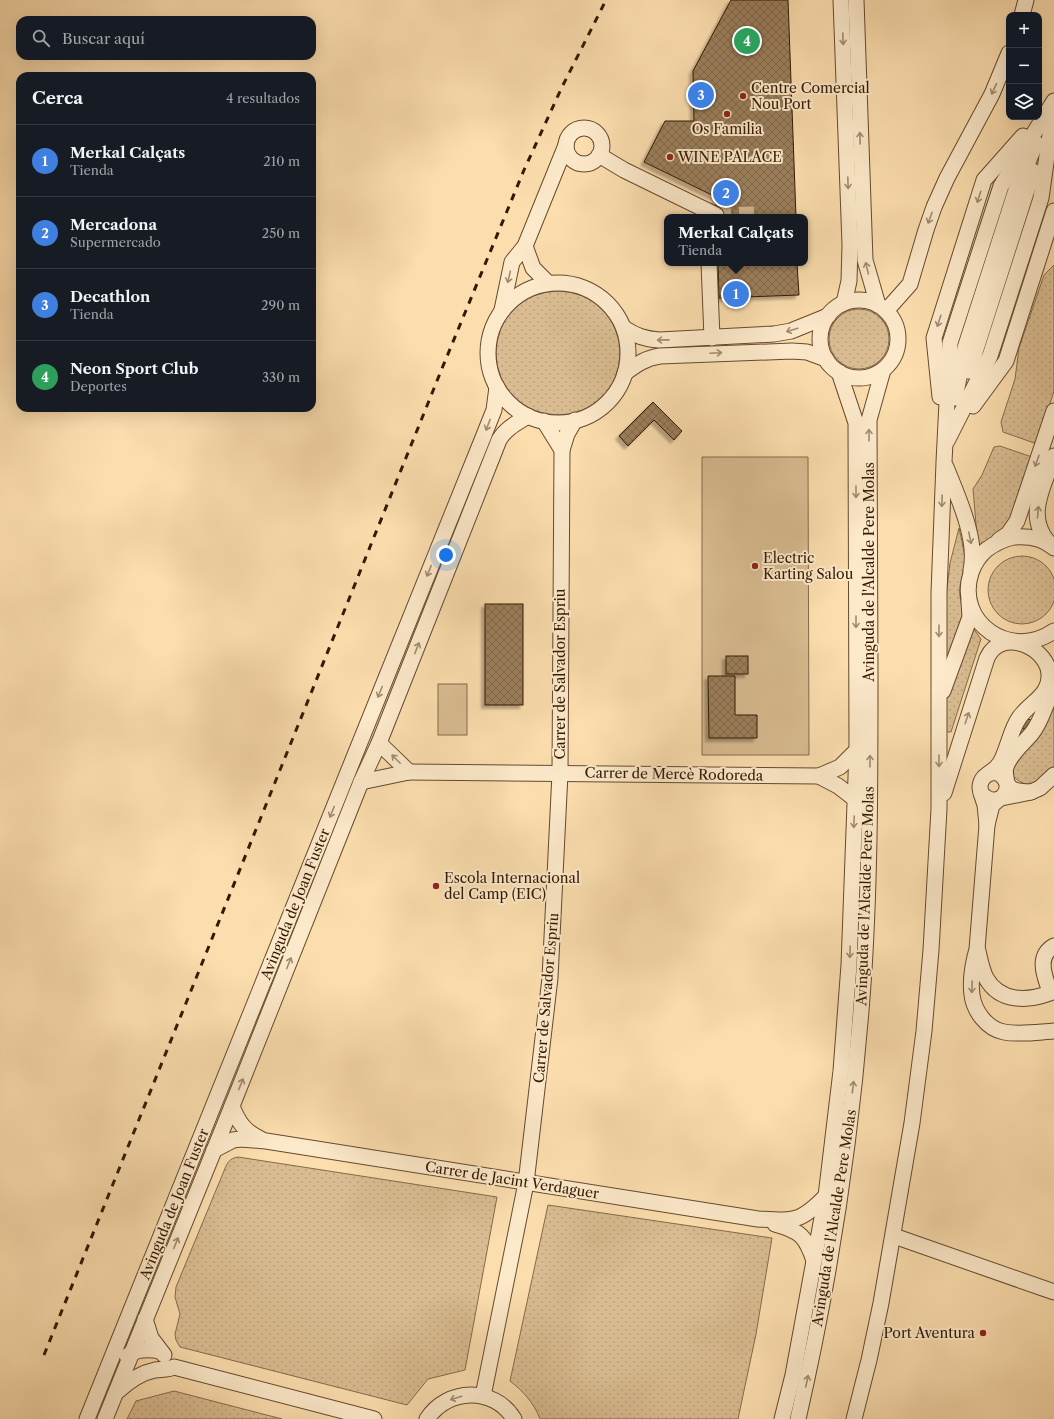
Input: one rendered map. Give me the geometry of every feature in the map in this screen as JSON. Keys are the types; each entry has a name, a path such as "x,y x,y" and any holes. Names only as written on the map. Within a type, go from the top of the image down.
{"street":[{"path":"841,0 850,244 849,281 844,303"},
{"path":"625,373 650,357 792,351 807,352 826,359 839,372 858,378 871,376 883,370 888,366 895,355 898,336 895,324 882,308 865,260 856,0"},
{"path":"1023,12 1026,0"},
{"path":"882,308 910,284 934,207 947,178 992,94 1006,60"},
{"path":"944,446 1026,194 1054,101"},
{"path":"854,1419 882,1303 894,1236 912,1123 924,1031 931,950 939,809 939,593 944,462 944,341 995,184 1054,101"},
{"path":"944,446 998,358 1048,201 1054,106"},
{"path":"501,312 514,298 530,288 548,283 572,284 594,292 612,308 624,328 628,343 628,358 625,373 616,391 606,403 594,412 575,420 565,422 544,421 528,416 511,404 497,387 489,366 488,349 491,332 501,312 512,262 525,246 556,172 569,136 573,131 579,128 591,129 596,132 601,143 601,149 599,154 591,162 585,163 574,160 567,151 566,145"},
{"path":"599,154 624,170 714,214"},
{"path":"556,172 574,160"},
{"path":"944,446 1006,360 1049,248 1054,211"},
{"path":"525,246 533,268 548,283"},
{"path":"710,266 712,338"},
{"path":"826,359 822,348 821,337 823,326 828,316 833,311 844,303 858,300 872,302 882,308"},
{"path":"624,328 636,336 646,339 712,338 791,331 828,316"},
{"name":"Avinguda de l'Alcalde Pere Molas","path":"798,1419 808,1378 839,1203 855,1076 864,969 870,802 869,420 883,370"},
{"name":"Avinguda de l'Alcalde Pere Molas","path":"782,1419 793,1375 826,1196 841,1071 849,965 857,750 856,424 839,372"},
{"name":"Avinguda de Joan Fuster","path":"87,1419 494,410 497,387"},
{"path":"969,580 974,566 982,553 1008,534 1017,521 1054,411"},
{"name":"Avinguda de Joan Fuster","path":"105,1419 361,782 379,743 499,440 504,432 510,427 528,416"},
{"name":"Carrer de Salvador Espriu","path":"484,1396 526,1182 550,978 560,773 562,450 567,434 575,420"},
{"path":"544,421 562,450"},
{"path":"1053,547 1040,531 1037,515 1039,499 1054,456"},
{"path":"939,708 947,678 970,617 969,580 973,558 964,511 944,462"},
{"path":"995,544 1009,538 1024,536 1038,539 1053,547"},
{"path":"969,597 974,613 983,626 996,636 1026,645 1040,654 1048,668 1049,674 1048,686 1044,692 1016,722 1000,763 996,768 984,776 980,784 985,805 987,825"},
{"path":"939,809 990,651 998,644 1003,642 1029,642 1045,637 1054,631"},
{"path":"1054,689 1032,734 1008,762 1005,773 1007,791 992,805 987,825 977,949 973,963 972,995 975,1005 982,1018 995,1029 1003,1032 1014,1033 1054,1031"},
{"path":"1016,722 1018,734 1025,736 1032,734"},
{"path":"379,743 409,772"},
{"name":"Carrer de Mercè Rodoreda","path":"361,782 409,772 819,776 840,767 857,750"},
{"path":"988,774 997,773 1001,775 1012,789 1031,792"},
{"path":"981,793 988,799 993,800 1031,792 1040,788 1054,775"},
{"name":"Carrer de Mercè Rodoreda","path":"819,776 838,786 855,799"},
{"path":"977,949 987,980 996,990 1008,997 1021,999 1037,998 1051,991 1043,972 1043,962 1047,951 1054,946"},
{"name":"Carrer de Jacint Verdaguer","path":"232,1106 236,1117 243,1128 252,1135 266,1141"},
{"name":"Carrer de Jacint Verdaguer","path":"214,1150 234,1140 241,1139 266,1141 758,1219 783,1220 800,1218 806,1215 826,1196"},
{"path":"154,1371 142,1362 133,1351 131,1339 132,1329 160,1261 173,1208"},
{"name":"Carrer de Jacint Verdaguer","path":"758,1219 792,1229 803,1237 810,1247 814,1262"},
{"path":"894,1236 1054,1292"},
{"path":"145,1318 151,1338 174,1367 374,1419"},
{"path":"94,1419 124,1357 133,1351 148,1349 160,1351"},
{"path":"115,1394 130,1380 154,1371 171,1369 174,1367"},
{"path":"427,1419 437,1407 454,1397 474,1395 484,1396 499,1403 514,1419"}],"shaded area":[{"path":"1054,265 1054,391 1037,444 1003,432 1001,422 1015,379 1019,348 1044,275"},
{"path":"558,291 570,292 582,296 602,309 615,329 619,341 619,365 615,377 602,397 582,410 570,414 558,415 546,414 534,410 514,397 501,377 497,365 496,353 497,341 501,329 514,309 534,296 546,292"},
{"path":"853,309 865,309 876,314 884,322 889,333 887,351 876,364 865,369 853,369 842,364 834,356 829,345 829,333 834,322 842,314"},
{"path":"1000,446 1032,457 1012,517 1006,527 978,547 973,489 982,475 994,447"},
{"name":"Electric Karting Salou","path":"702,457 808,457 809,755 702,755"},
{"path":"959,528 965,558 960,586 961,601 965,614 981,639 951,732 946,732 945,606 950,563"},
{"path":"1022,556 1035,558 1046,566 1054,577 1054,603 1046,614 1035,622 1022,624 1009,622 998,614 990,603 988,590 990,577 998,566 1009,558"},
{"path":"438,684 467,684 467,735 438,735"},
{"path":"1054,698 1054,767 1035,782 1025,784 1013,776 1013,762"},
{"path":"238,1157 497,1197 465,1370 428,1379 407,1405 180,1347 176,1340 175,1334 180,1314 175,1297 176,1287 226,1166 228,1162"},
{"path":"548,1205 772,1238 756,1334 738,1419 540,1419 528,1398 510,1381"},
{"path":"174,1391 282,1419 127,1419 136,1401"}],"building":[{"name":"Centre Comercial Nou Port","path":"731,0 788,0 796,214 716,214 716,197 644,162 665,121 694,121 693,71"},
{"path":"718,266 797,266 799,295 719,298"},
{"path":"653,402 682,431 674,440 654,420 628,446 619,436"},
{"path":"485,604 523,604 523,705 485,705"},
{"path":"726,656 748,656 748,674 726,674"},
{"path":"708,676 735,676 735,715 757,715 757,738 709,738"},
{"path":"1026,718 1033,721 1029,731 1021,728"}],"railway":[{"path":"44,1355 443,366 524,170 562,87 606,0"}],"place":[{"name":"Neon Sport Club","path":"747,41"},
{"name":"Decathlon","path":"701,95"},
{"name":"Centre Comercial Nou Port","path":"743,96"},
{"name":"Os Familia","path":"727,114"},
{"name":"WINE PALACE","path":"670,157"},
{"name":"Mercadona","path":"726,193"},
{"name":"Merkal Calçats","path":"736,294"},
{"name":"Electric Karting Salou","path":"755,566"},
{"name":"Escola Internacional del Camp (EIC)","path":"436,886"},
{"name":"Port Aventura","path":"983,1333"}]}
